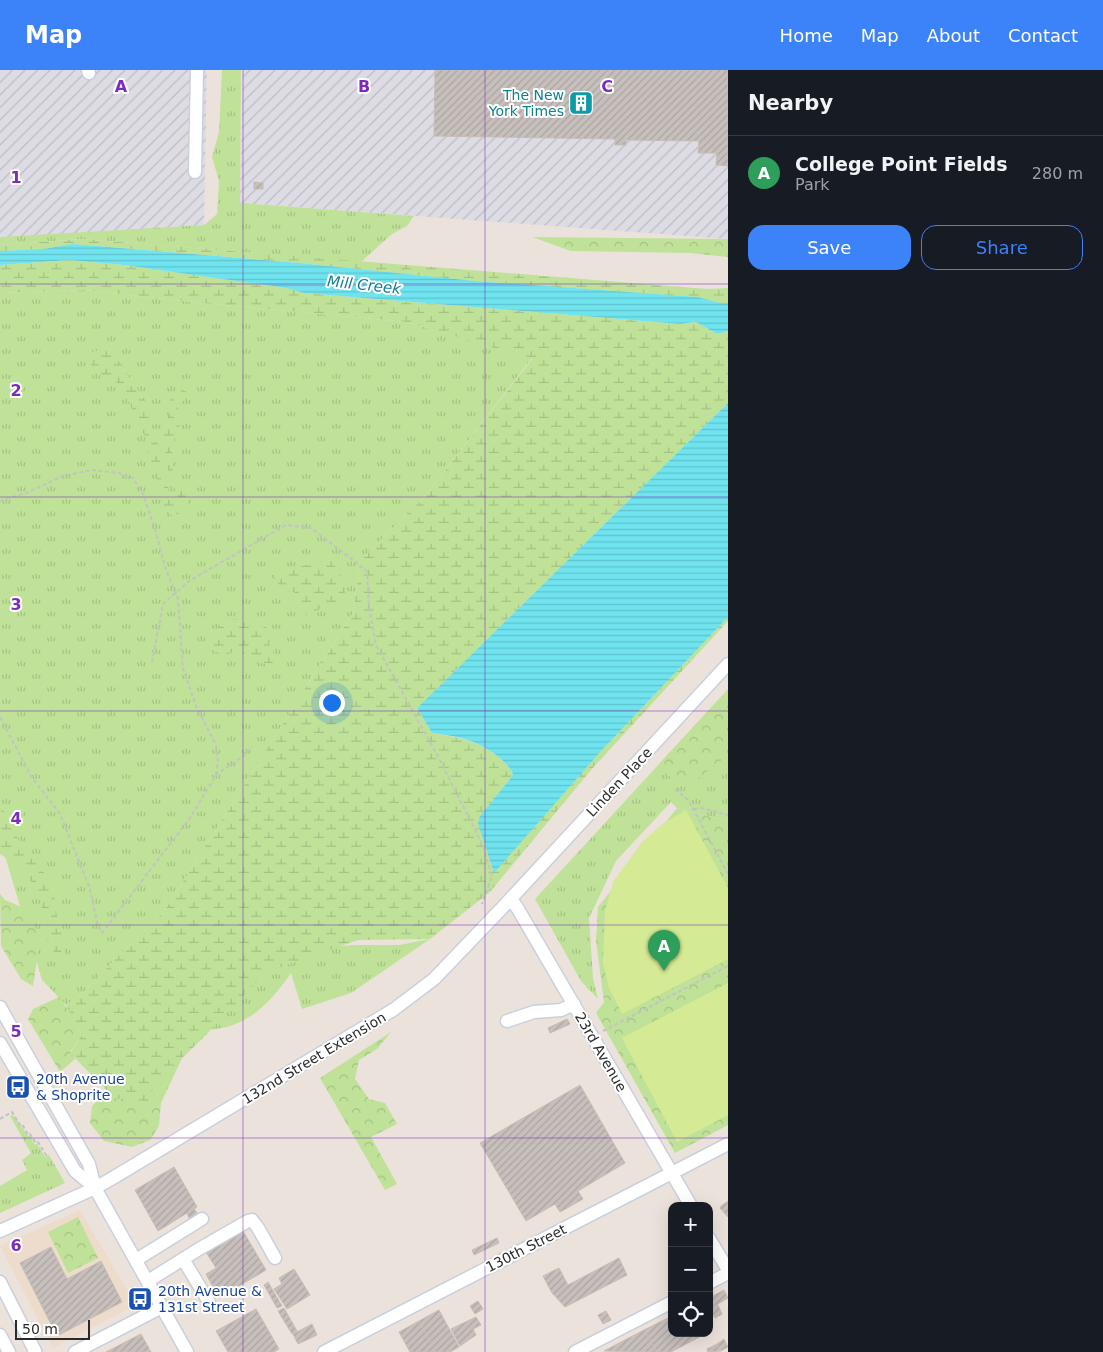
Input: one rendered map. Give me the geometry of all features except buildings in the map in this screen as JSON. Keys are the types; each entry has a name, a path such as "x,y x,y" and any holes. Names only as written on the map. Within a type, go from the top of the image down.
{"street":[{"path":"195,172 197,70"},
{"name":"Linden Place","path":"510,899 728,664"},
{"name":"23rd Avenue","path":"510,899 518,909 689,1202"},
{"name":"132nd Street Extension","path":"0,1231 95,1188 394,1010 434,979 510,899"},
{"path":"507,1021 534,1012 561,1010 574,1004"},
{"path":"0,1007 89,1164 95,1188 187,1352"},
{"path":"0,1043 75,1171 95,1188"},
{"name":"130th Street","path":"324,1352 728,1144"},
{"path":"136,1260 202,1219"},
{"path":"148,1281 248,1220 252,1220 258,1228 275,1258"},
{"path":"713,1245 728,1271 713,1280"},
{"path":"183,1259 209,1302"},
{"path":"0,1282 34,1352"},
{"path":"575,1352 668,1304"},
{"path":"75,1352 162,1307"},
{"path":"0,1335 9,1352"}],"path":[{"path":"0,501 26,493 63,476 92,470 118,473 133,478 142,494 178,599 183,668 196,706 216,745 218,762 216,775 190,818 102,933 97,922 90,889 60,814 31,776 0,716"},
{"path":"152,662 162,604 189,580 286,525 312,528 367,571 369,607 376,645 440,760 483,846 492,876 482,904"},
{"path":"216,775 242,757 252,747"},
{"path":"675,789 689,802 728,874"},
{"path":"693,809 702,808 728,815"},
{"path":"603,1031 728,966"},
{"path":"0,1119 12,1112 28,1135 30,1134 36,1143 38,1142 46,1155 48,1154"}],"shaded area":[{"path":"0,70 207,70 204,225 0,241"},
{"path":"243,70 728,70 728,239 240,203"},
{"path":"80,1210 136,1305 53,1348 0,1246"}],"green space":[{"path":"222,70 241,70 240,203 414,216 407,226 392,234 361,262 82,239 0,245 0,237 204,225 217,214 219,181 212,157 219,132"},
{"path":"532,237 728,239 728,257 690,253 571,251"},
{"path":"82,239 708,289 728,288 728,303 720,303 697,297 475,281 300,263 74,244 43,249 0,251 0,245"},
{"path":"69,260 124,265 288,288 304,293 680,324 696,322 717,334 728,331 728,403 417,708 432,733 461,738 485,748 501,759 513,774 480,816 494,872 602,750 728,617 728,621 591,770 490,892 430,939 358,940 266,972 201,1040 158,1081 146,1103 114,1098 70,1053 82,1035 66,1005 85,991 163,913 353,613 360,561 426,495 532,359 406,322 84,290 0,293 0,265"},
{"path":"84,290 406,322 532,358 426,495 360,561 353,613 163,913 85,991 66,1005 42,980 2,846 0,828 0,293"},
{"path":"106,350 115,357 111,361 114,363 120,361 152,410 149,435 160,446 160,463 168,485 169,494 180,510 174,518 163,505 155,471 148,454 145,436 137,423 126,393 116,382 99,375 85,357 94,351"},
{"path":"182,389 187,392 176,414 181,416 181,421 173,444 172,454 173,472 178,485 187,497 189,505 187,509 180,503 164,458 167,447 161,436 161,428 167,425 170,399 180,394"},
{"path":"331,559 347,587 339,607 334,613 333,605 329,605 308,616 300,610 305,606 294,592 281,590 274,570 279,570 283,574 287,566 293,568"},
{"path":"239,618 244,622 263,625 269,631 272,635 269,644 271,648 274,647 273,652 276,658 274,662 262,664 241,652 233,651 225,654 212,650 210,639 219,632 220,622"},
{"path":"728,689 728,821 677,808 671,802 616,861 589,918 593,978 598,999 581,981 535,899"},
{"path":"728,690 728,771 723,759 696,780 676,784 659,764"},
{"path":"0,804 19,841 56,888 54,905 64,941 65,953 56,956 42,928 52,924 52,919 45,916 39,919 42,905 37,889 20,867 0,854"},
{"path":"677,808 728,821 728,1125 675,1153 596,1013 604,1002 596,941 598,907"},
{"path":"686,810 728,888 728,959 622,1014 609,988 603,963 605,911 613,882 642,842 661,825"},
{"path":"0,894 5,900 24,908 40,939 33,986 21,979 1,946"},
{"path":"430,939 351,993 302,1009 291,973 266,1004 251,1016 229,1026 201,1031 183,1056 161,1103 154,1088 163,1054 251,978 317,948 354,945 399,945"},
{"path":"728,983 728,1115 677,1142 622,1038"},
{"path":"59,997 73,1016 82,1035 70,1052 75,1059 60,1072 28,1019 33,1009"},
{"path":"391,1032 377,1049 359,1060 355,1079 369,1099 385,1103 397,1124 371,1137 397,1184 385,1190 320,1078"},
{"path":"154,1088 161,1103 159,1126 150,1140 132,1147 104,1141 90,1123 92,1106 108,1091"},
{"path":"13,1115 28,1136 30,1135 35,1145 37,1143 45,1157 49,1155 65,1183 0,1213 0,1186 27,1170 22,1160 31,1153 10,1116"},
{"path":"78,1217 98,1258 68,1273 48,1232"}],"water":[{"name":"Mill Creek","path":"73,244 300,263 475,281 698,297 720,303 728,303 728,331 717,334 696,322 680,324 304,293 287,288 124,265 69,260 0,265 0,251 43,249"},
{"path":"728,403 728,617 602,750 494,873 478,823 480,816 513,774 501,759 485,747 469,740 432,733 417,708"}],"place":[{"name":"The New York Times","path":"581,103"},
{"name":"College Point Fields","path":"664,971"},
{"name":"20th Avenue & Shoprite","path":"18,1087"},
{"name":"20th Avenue & 131st Street","path":"140,1299"}]}
